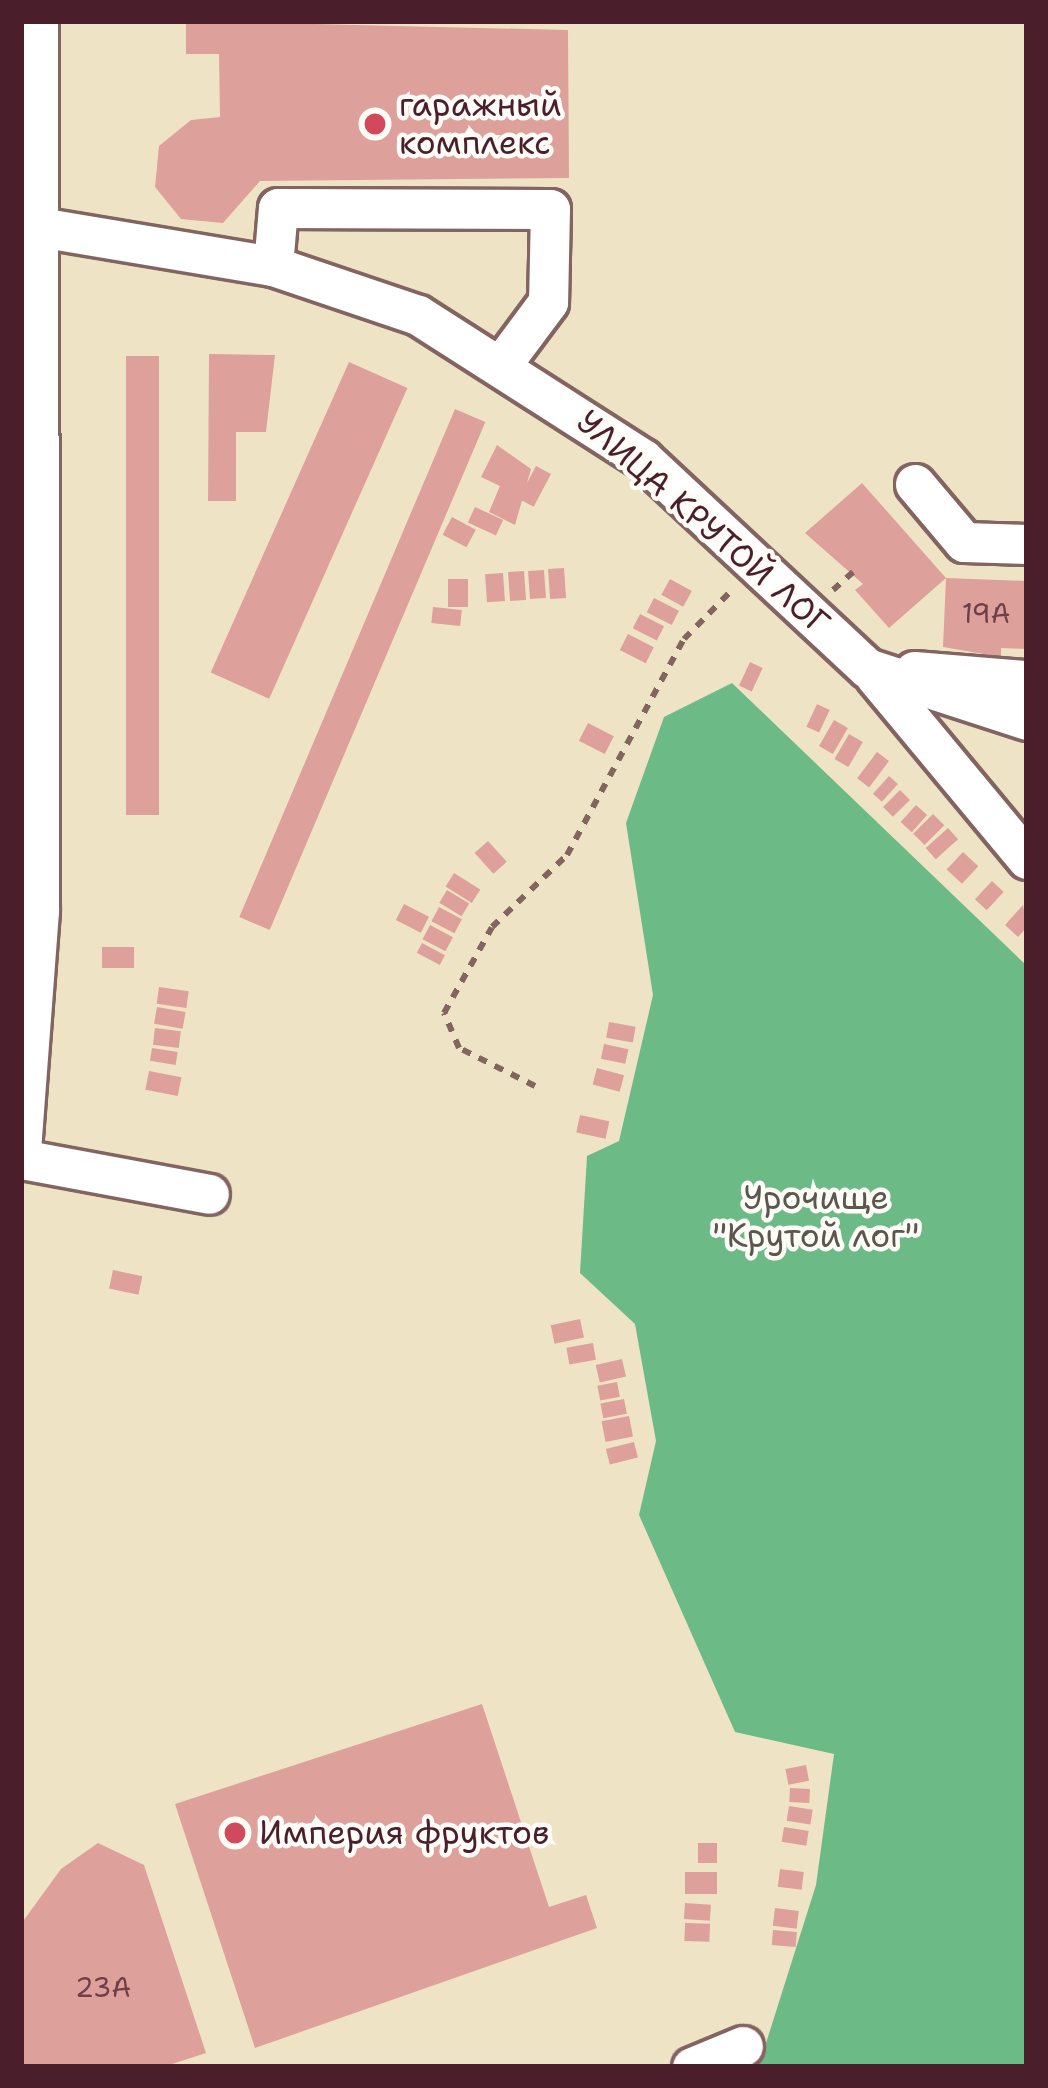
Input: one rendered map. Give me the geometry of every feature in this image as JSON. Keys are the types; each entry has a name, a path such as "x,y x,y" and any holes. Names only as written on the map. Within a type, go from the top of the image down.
{"street":[{"path":"38,21 29,224 27,706 38,911 21,1155 209,1193"},
{"path":"273,266 278,208 550,209 548,302 503,361"},
{"name":"УЛИЦА КРУТОЙ ЛОГ","path":"29,224 273,266 418,315 503,361 643,459 867,668 1027,720"},
{"path":"914,484 964,542 1027,544"},
{"path":"867,668 1027,680"},
{"path":"867,668 1027,859"},
{"path":"692,2067 742,2046"}],"path":[{"path":"535,1086 459,1048 444,1013 492,927 567,855 684,639 755,566"}],"green space":[{"name":"Урочище \"Крутой лог\"","path":"732,683 1027,966 1027,2067 741,2067 761,2059 816,1885 834,1754 735,1732 639,1515 656,1441 635,1324 580,1273 587,1156 619,1141 653,995 626,823 664,717"}],"building":[{"name":"гаражный комплекс","path":"186,21 568,30 569,178 260,181 223,223 181,219 155,187 159,146 191,120 220,117 219,54 186,54"},
{"path":"209,354 275,355 266,432 236,432 236,501 208,501"},
{"path":"126,356 159,356 159,815 126,815"},
{"path":"349,362 407,388 269,699 211,673"},
{"path":"455,409 485,422 270,930 239,917"},
{"path":"497,445 531,469 515,525 489,512 500,486 481,477"},
{"path":"536,466 551,474 534,507 519,499"},
{"path":"862,483 946,578 889,628 855,590 863,584 805,533"},
{"path":"475,507 503,520 496,536 468,522"},
{"path":"452,517 476,530 466,547 443,535"},
{"path":"564,568 566,598 550,599 548,569"},
{"path":"544,570 546,598 530,599 528,571"},
{"path":"524,571 526,600 510,601 508,572"},
{"path":"503,573 505,601 487,602 485,574"},
{"path":"946,578 1027,581 1027,649 1001,648 1001,657 943,647"},
{"path":"448,579 468,579 468,607 448,607"},
{"path":"670,579 692,591 683,607 661,595"},
{"path":"654,598 679,611 672,625 647,612"},
{"path":"433,607 462,610 460,626 431,623"},
{"path":"640,614 664,626 657,641 633,628"},
{"path":"628,634 654,647 646,663 620,650"},
{"path":"750,662 763,668 752,691 739,686"},
{"path":"817,704 830,710 819,733 806,727"},
{"path":"834,720 848,728 833,754 819,746"},
{"path":"588,723 614,736 605,754 579,741"},
{"path":"849,734 863,742 848,767 834,759"},
{"path":"877,752 889,761 869,787 857,778"},
{"path":"889,776 898,784 882,802 873,794"},
{"path":"900,790 910,800 893,817 883,807"},
{"path":"916,805 927,815 912,832 901,822"},
{"path":"933,814 944,825 925,845 913,834"},
{"path":"948,828 958,839 936,859 926,848"},
{"path":"488,841 507,862 493,874 475,853"},
{"path":"963,852 978,866 962,884 947,870"},
{"path":"454,873 480,889 472,903 446,887"},
{"path":"992,881 1004,892 987,910 975,899"},
{"path":"447,890 469,903 462,916 439,903"},
{"path":"404,904 429,917 421,933 396,920"},
{"path":"1023,905 1027,927 1018,937 1005,925"},
{"path":"439,907 462,919 454,933 431,921"},
{"path":"430,925 453,937 445,951 422,939"},
{"path":"422,943 445,955 440,965 417,953"},
{"path":"102,947 134,947 134,968 102,968"},
{"path":"159,987 189,991 186,1008 157,1004"},
{"path":"157,1007 186,1012 183,1029 154,1024"},
{"path":"609,1022 636,1027 633,1042 606,1038"},
{"path":"155,1028 181,1031 179,1048 153,1045"},
{"path":"604,1044 628,1049 625,1064 601,1059"},
{"path":"152,1048 178,1052 176,1065 150,1061"},
{"path":"597,1068 624,1075 620,1092 593,1084"},
{"path":"149,1071 181,1077 178,1096 145,1090"},
{"path":"580,1115 609,1121 606,1139 576,1133"},
{"path":"113,1270 142,1276 138,1295 109,1289"},
{"path":"580,1319 584,1338 555,1344 551,1325"},
{"path":"593,1343 596,1360 569,1364 566,1348"},
{"path":"622,1359 626,1377 600,1383 596,1365"},
{"path":"617,1382 620,1397 600,1401 597,1386"},
{"path":"624,1399 627,1414 603,1418 600,1404"},
{"path":"629,1416 633,1437 606,1442 602,1421"},
{"path":"634,1442 638,1458 610,1465 606,1449"},
{"path":"482,1704 549,1907 586,1895 597,1928 255,2048 175,1804"},
{"path":"806,1765 809,1781 788,1785 785,1769"},
{"path":"790,1788 810,1789 809,1803 789,1802"},
{"path":"789,1806 813,1810 810,1825 787,1821"},
{"path":"784,1827 809,1831 806,1846 782,1842"},
{"path":"98,1843 144,1865 206,2053 163,2067 21,2067 21,1924 61,1869"},
{"path":"698,1843 717,1843 717,1863 698,1863"},
{"path":"780,1869 804,1872 802,1890 778,1887"},
{"path":"685,1872 717,1872 717,1894 685,1894"},
{"path":"685,1903 711,1905 710,1921 684,1919"},
{"path":"775,1908 799,1911 797,1929 773,1926"},
{"path":"685,1923 710,1924 709,1942 684,1941"},
{"path":"773,1930 797,1932 796,1947 772,1945"}],"place":[{"name":"гаражный комплекс","path":"375,124"},
{"name":"Империя фруктов","path":"235,1833"}]}
